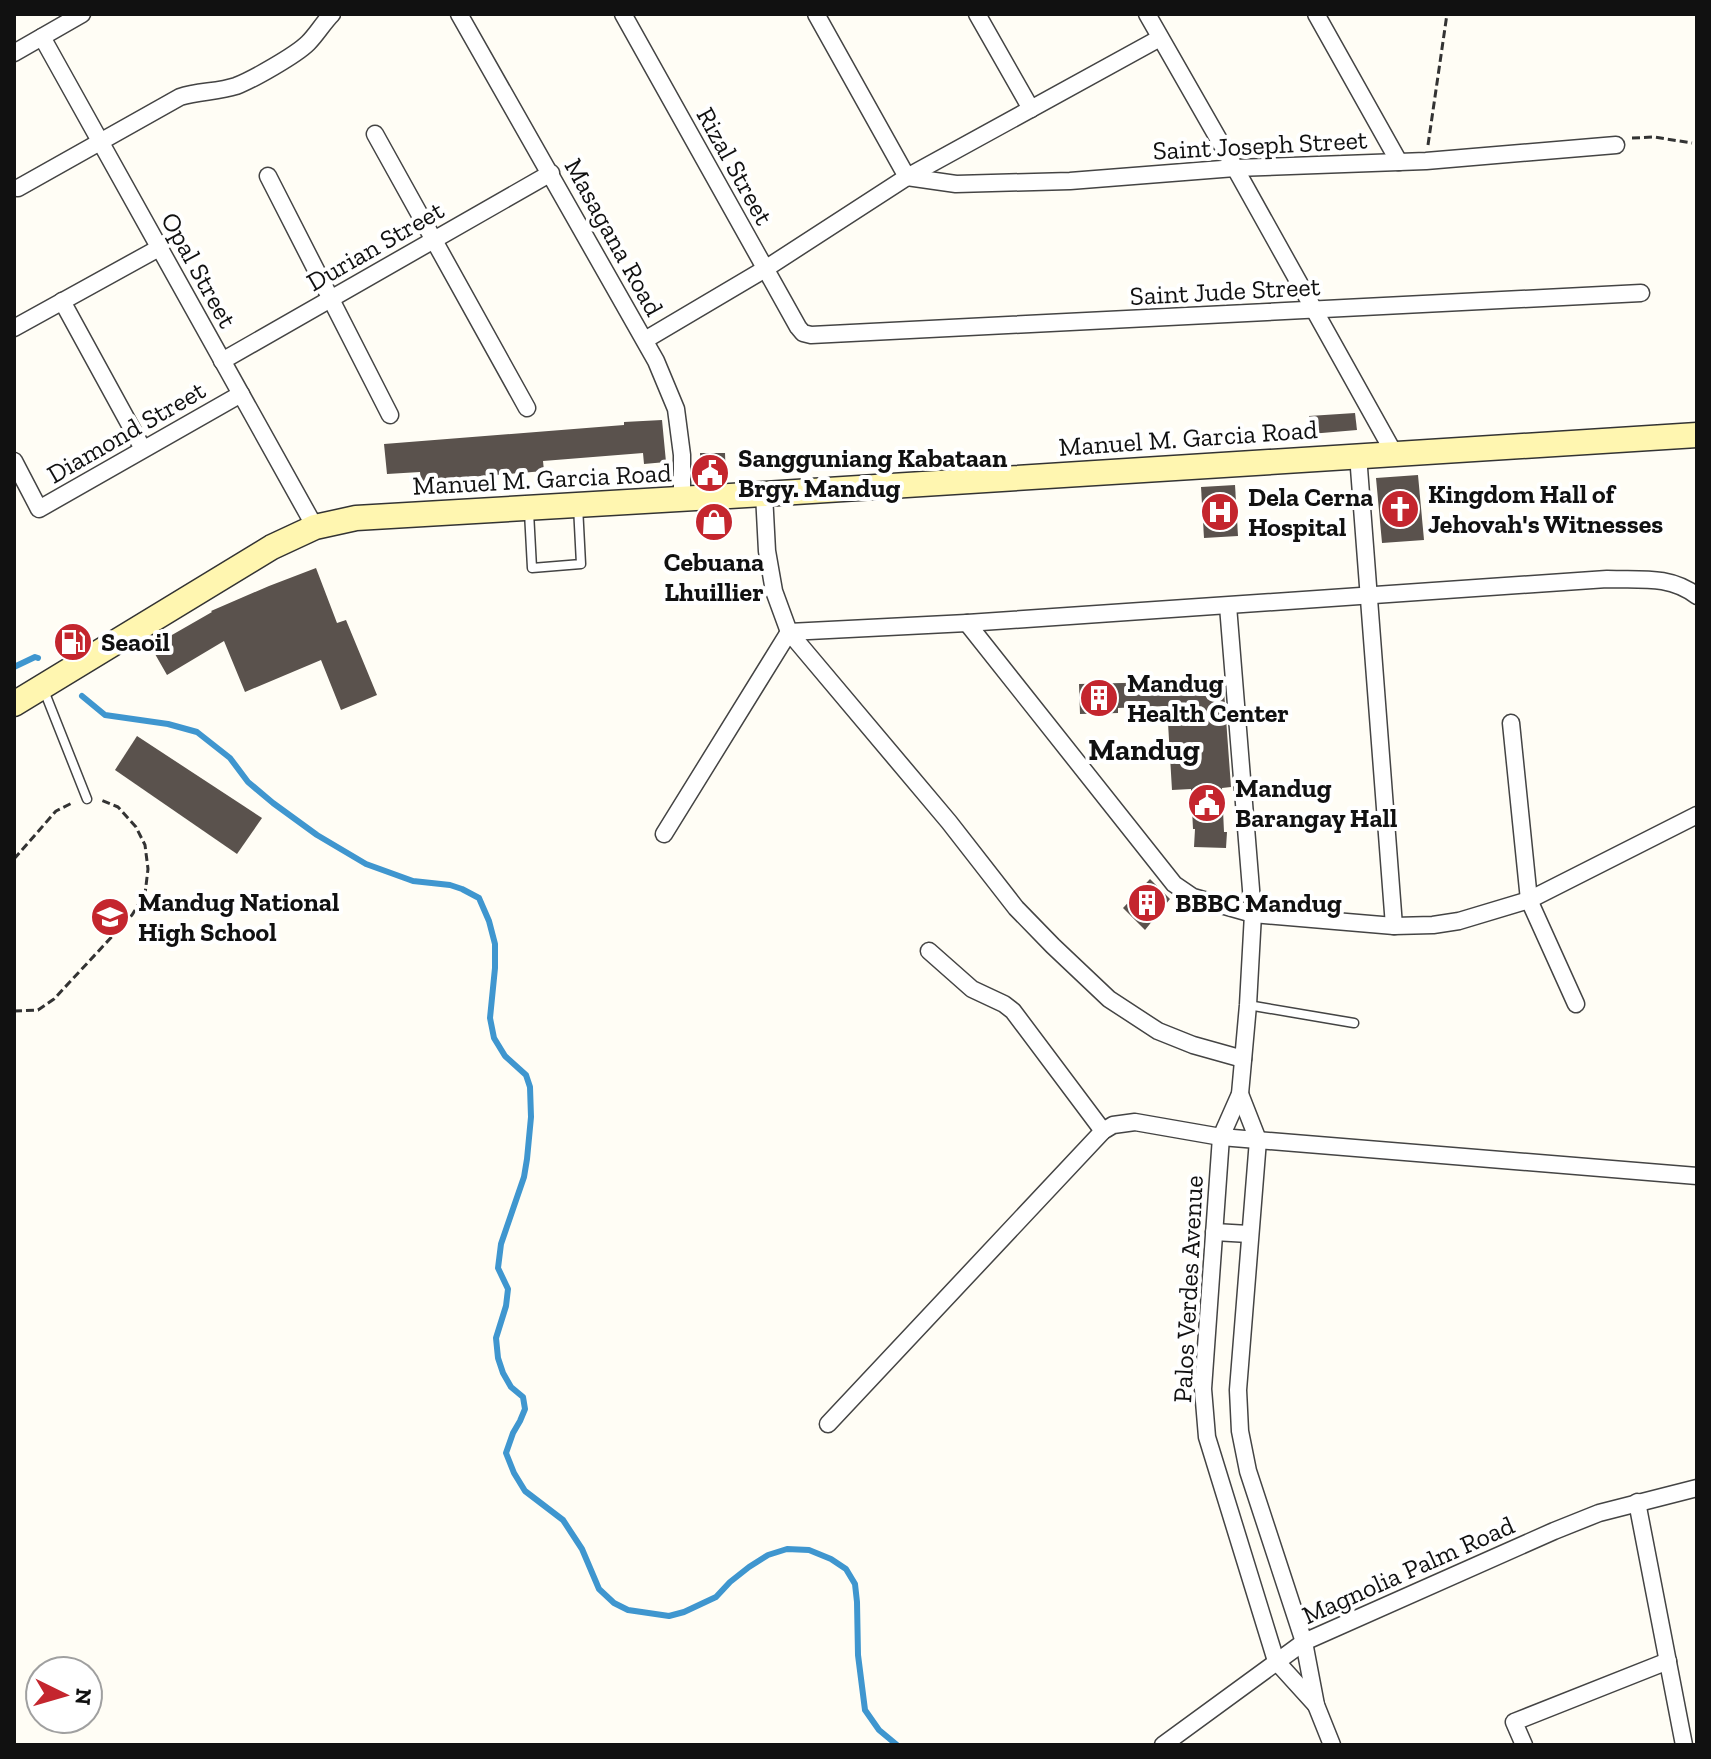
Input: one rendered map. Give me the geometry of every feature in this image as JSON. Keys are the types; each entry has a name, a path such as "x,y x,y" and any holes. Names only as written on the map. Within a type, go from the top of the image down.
{"main road":[{"name":"Manuel M. Garcia Road","path":"14,704 295,535 356,518 1697,435"}],"street":[{"path":"14,53 82,14"},
{"path":"18,188 180,97 234,87 247,81 298,51 332,14"},
{"name":"Masagana Road","path":"459,14 662,373 676,409 682,455 682,499"},
{"name":"Rizal Street","path":"623,14 798,327 803,333 811,335"},
{"path":"816,14 907,177"},
{"path":"977,14 1031,109"},
{"path":"1147,14 1394,453"},
{"path":"1316,14 1399,162"},
{"name":"Opal Street","path":"42,37 315,527"},
{"path":"645,340 765,269 907,177 1160,38"},
{"path":"375,134 527,408"},
{"name":"Saint Joseph Street","path":"907,177 956,184 1070,181 1235,168 1426,161 1616,145"},
{"name":"Durian Street","path":"222,361 551,173"},
{"path":"268,176 390,415"},
{"path":"14,328 159,248"},
{"name":"Saint Jude Street","path":"811,335 1641,293"},
{"path":"62,301 143,449"},
{"name":"Diamond Street","path":"14,461 39,509 241,394"},
{"path":"1358,455 1394,926"},
{"path":"764,494 767,551 774,591 789,632 949,822 1016,908 1109,999 1158,1031 1243,1059"},
{"path":"789,632 967,623 1607,579 1660,580 1684,586 1697,596"},
{"name":"Palos Verdes Avenue","path":"1228,606 1253,914 1240,1094 1221,1137 1203,1389 1207,1437 1276,1661 1316,1705"},
{"path":"967,623 1174,884 1193,897 1253,914 1394,926 1459,921 1529,900 1697,815"},
{"path":"664,834 789,632"},
{"path":"1511,723 1529,900 1576,1004"},
{"path":"929,951 972,989 1013,1011 1103,1131"},
{"name":"Palos Verdes Avenue","path":"1240,1094 1258,1140 1238,1390 1240,1431 1248,1471 1304,1642 1316,1705 1332,1745"},
{"path":"828,1424 1103,1131 1113,1125 1135,1122 1221,1137 1697,1176"},
{"path":"1214,1232 1249,1234"},
{"name":"Magnolia Palm Road","path":"1163,1745 1304,1642 1599,1513 1697,1488"},
{"path":"1637,1502 1684,1745"},
{"path":"1524,1745 1514,1722 1668,1661"}],"lane":[{"path":"528,508 532,568 581,564 578,505"},
{"path":"43,688 87,799"},
{"path":"1248,1005 1354,1023"}],"path":[{"path":"1426,161 1447,14"},
{"path":"1616,145 1639,137 1692,143"},
{"path":"14,859 56,811 87,799 101,800 118,807 136,827 145,845 148,869 145,894 132,915 54,999 38,1010 14,1011"}],"building":[{"path":"1355,413 1357,430 1310,434 1309,416"},
{"path":"662,420 666,462 644,464 643,453 543,461 544,471 421,481 420,472 387,474 384,444"},
{"path":"700,453 725,453 726,481 701,483"},
{"path":"1418,475 1424,540 1382,543 1376,478"},
{"path":"1235,485 1238,536 1204,538 1201,487"},
{"path":"316,568 337,623 346,620 377,695 341,710 321,660 245,692 224,641 167,675 151,647 211,611"},
{"path":"1223,677 1231,787 1222,788 1226,848 1194,847 1191,789 1172,790 1167,706 1118,708 1118,713 1080,714 1079,684"},
{"path":"137,736 262,818 237,854 115,770"},
{"name":"BBBC Mandug","path":"1150,879 1170,899 1145,930 1123,908"}],"waterway":[{"path":"14,667 38,658"},
{"path":"82,696 105,715 168,724 197,732 230,758 248,782 273,803 317,835 366,864 413,881 450,885 479,898 495,944 490,1018 494,1038 505,1056 526,1075 530,1087 531,1117 524,1177 501,1244 498,1268 508,1289 496,1338 498,1358 511,1387 523,1397 525,1409 506,1453 514,1473 525,1491 563,1520 582,1549 599,1589 614,1603 628,1610 669,1616 684,1612 716,1597 730,1582 768,1555 787,1549 809,1550 846,1569 855,1584 858,1655 865,1710 879,1730 897,1745"}],"place":[{"name":"Sangguniang Kabataan Brgy. Mandug","path":"710,473"},
{"name":"Kingdom Hall of Jehovah's Witnesses","path":"1400,509"},
{"name":"Dela Cerna Hospital","path":"1220,512"},
{"name":"Cebuana Lhuillier","path":"714,522"},
{"name":"Seaoil","path":"73,642"},
{"name":"Mandug Health Center","path":"1099,698"},
{"name":"Mandug Barangay Hall","path":"1207,803"},
{"name":"BBBC Mandug","path":"1147,903"},
{"name":"Mandug National High School","path":"110,917"}],"district":[{"name":"Mandug","path":"1144,750"}]}
